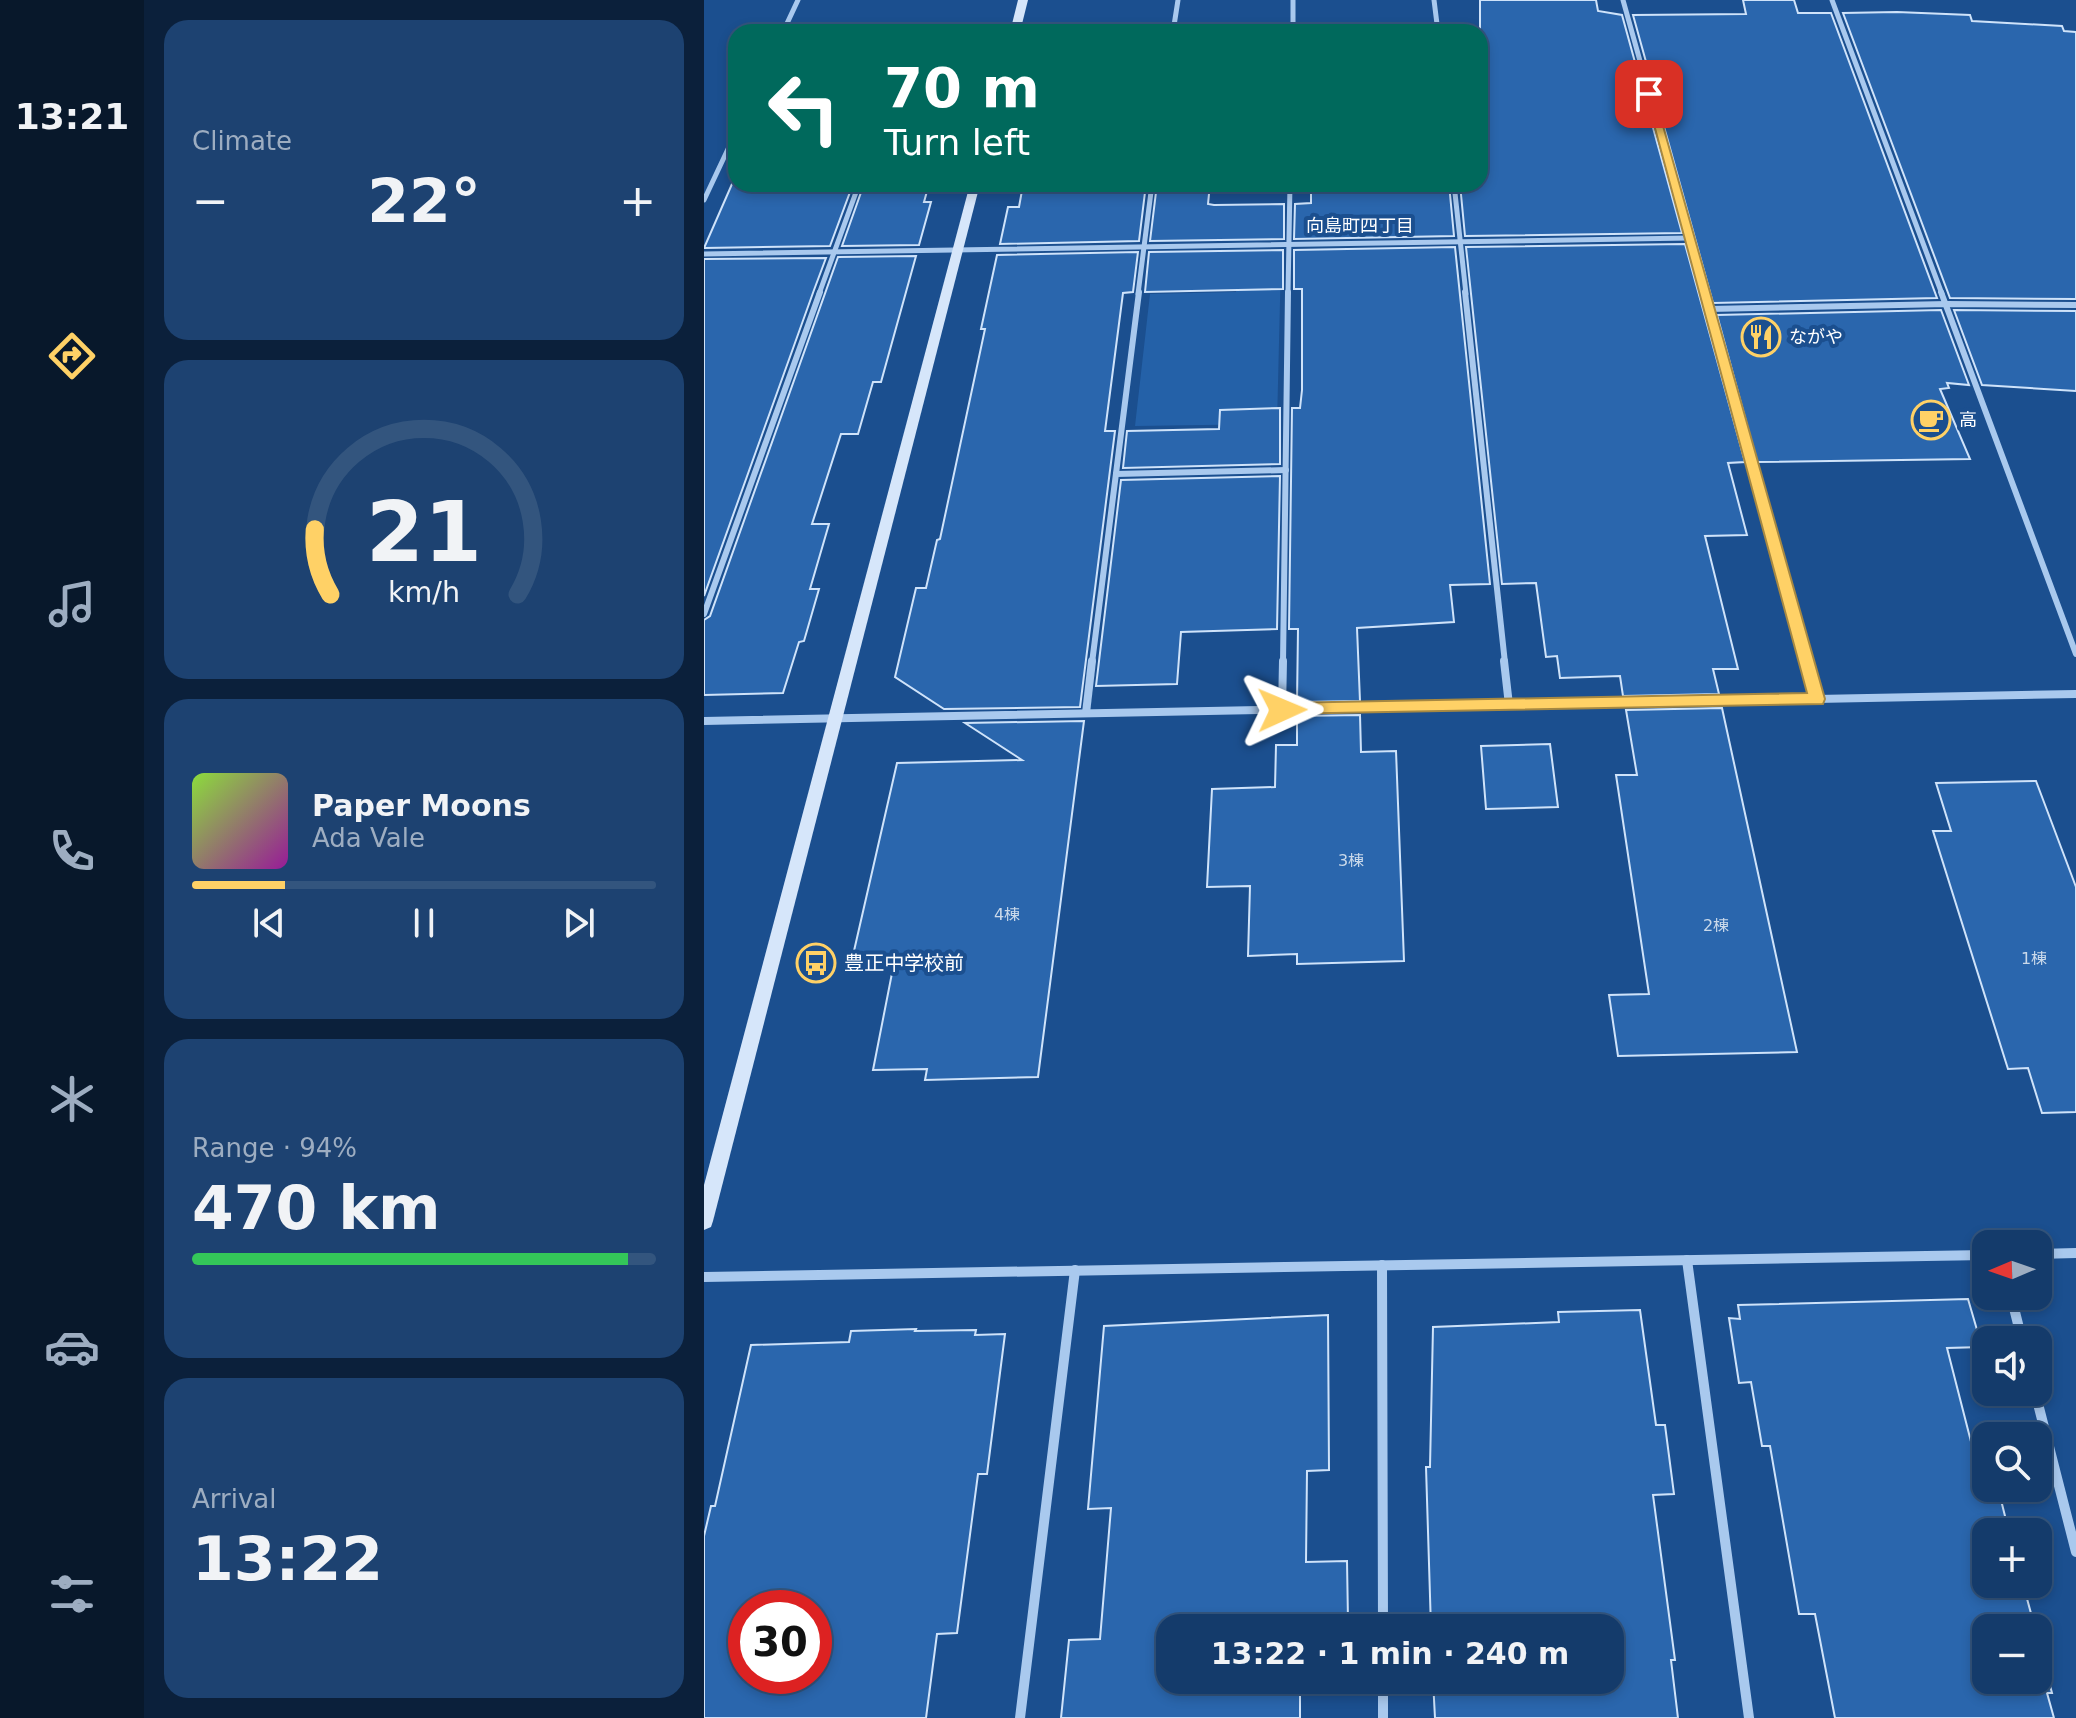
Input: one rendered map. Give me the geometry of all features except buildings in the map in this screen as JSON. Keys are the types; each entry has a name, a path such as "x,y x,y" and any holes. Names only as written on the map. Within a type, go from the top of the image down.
{"street":[{"path":"787,24 798,0"},
{"path":"1017,24 1023,0"},
{"path":"1174,24 1178,0"},
{"path":"1293,0 1293,24"},
{"path":"1434,0 1437,24"},
{"path":"1623,0 1817,699"},
{"path":"1832,0 2076,654"},
{"path":"704,200 728,149"},
{"path":"704,614 856,192"},
{"path":"704,1221 973,192"},
{"path":"1086,713 1151,192"},
{"path":"1282,710 1290,192"},
{"path":"1455,192 1509,705"},
{"path":"704,254 1689,238"},
{"path":"1709,309 1947,304 2076,305"},
{"path":"1116,474 1286,470"},
{"path":"704,721 2076,694"},
{"path":"2052,1254 2076,1253"},
{"path":"704,1277 1972,1255"},
{"path":"1687,1260 1749,1718"},
{"path":"1382,1265 1383,1614"},
{"path":"1020,1718 1075,1270"},
{"path":"2039,1406 2076,1552"},
{"path":"1383,1694 1383,1718"}],"shaded area":[{"path":"1238,256 1281,260 1277,424 1135,426 1150,294 1236,292"}],"place":[{"name":"ながや","path":"1761,337"},
{"name":"高","path":"1931,420"},
{"name":"豊正中学校前","path":"816,963"}],"district":[{"name":"向島町四丁目","path":"1360,226"}],"route":[{"path":"1282,710 1817,699 1649,94"}]}
